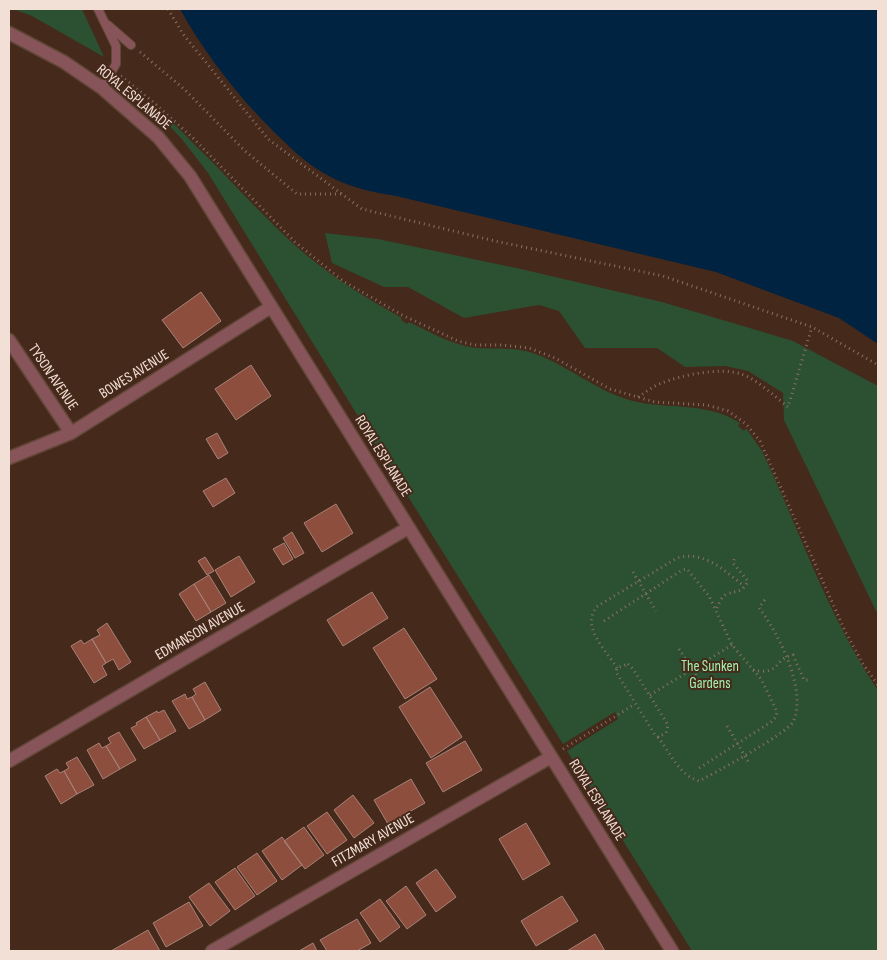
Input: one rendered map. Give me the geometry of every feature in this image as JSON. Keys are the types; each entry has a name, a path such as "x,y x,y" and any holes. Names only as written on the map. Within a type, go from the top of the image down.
{"street":[{"name":"ROYAL ESPLANADE","path":"9,33 26,40 64,62 102,88 158,137 190,176 672,951"},
{"name":"BOWES AVENUE","path":"9,458 71,433 271,307"},
{"name":"TYSON AVENUE","path":"9,340 71,433"},
{"name":"EDMANSON AVENUE","path":"9,762 408,528"},
{"name":"FITZMARY AVENUE","path":"212,951 551,757"}],"lane":[{"path":"98,9 116,46 116,64 102,88"},
{"path":"105,22 131,45"}],"path":[{"path":"168,9 183,34 268,139 362,208 495,241 663,276 812,327 878,365"},
{"path":"131,45 184,89 245,151 297,194 342,194"},
{"path":"113,70 152,101 193,138 295,242 343,280 402,315 458,341 475,345 529,348 555,358 610,389 655,402 707,405 728,411 746,424 760,440 846,631 863,664 878,685"},
{"path":"638,397 660,384 692,374 716,372 741,374 758,384 788,407 812,327"},
{"path":"744,586 719,566 698,556 686,556 677,558 596,607 592,616 592,625 617,668 616,672 620,680 655,735 690,778 699,781 782,732 792,722 796,708 796,696 787,656 770,622 759,608 766,598"},
{"path":"716,608 727,594 734,594 748,580 733,563 735,557"},
{"path":"604,621 682,570 687,569 710,596 732,645 761,680 777,712 776,717 771,722 696,770"},
{"path":"633,572 656,611"},
{"path":"650,695 732,645"},
{"path":"679,649 705,689"},
{"path":"753,670 770,672 776,669 787,656 793,655 804,680 810,680"},
{"path":"617,668 628,664 633,669 668,725 666,733 658,737"},
{"path":"551,757 635,704"},
{"path":"727,726 749,763"}],"green space":[{"path":"13,9 82,9 104,57 32,16"},
{"name":"The Sunken Gardens","path":"153,107 177,126 299,249 341,281 402,318 401,320 407,324 409,322 458,344 476,348 512,349 533,353 620,397 647,404 688,407 714,412 740,423 738,426 744,431 746,428 762,451 815,573 844,633 878,690 878,951 692,951 567,751 618,719 615,712 563,744 208,173 181,138"},
{"path":"325,233 378,239 521,269 662,302 793,341 878,386 878,615 784,420 783,393 748,371 725,366 685,367 657,348 585,348 559,311 539,305 464,318 408,287 384,287 332,263"}],"water":[{"path":"180,9 878,9 878,344 839,318 716,272 365,190 345,184 326,175 306,161 260,118 211,58"}],"building":[{"path":"201,292 221,321 183,348 162,320"},
{"path":"251,365 271,396 236,420 215,389"},
{"path":"217,433 228,453 218,459 206,439"},
{"path":"226,478 235,493 213,507 203,491"},
{"path":"336,504 353,533 322,552 304,523"},
{"path":"292,532 304,553 295,558 283,538"},
{"path":"284,543 293,559 283,565 273,549"},
{"path":"239,556 255,582 231,597 215,570"},
{"path":"205,557 214,571 207,575 198,561"},
{"path":"209,575 226,603 211,612 194,584"},
{"path":"194,584 211,612 196,621 179,594"},
{"path":"372,592 388,618 343,646 327,620"},
{"path":"107,623 131,662 119,670 113,659 106,663 92,639 100,635 97,630"},
{"path":"404,628 437,679 405,699 373,648"},
{"path":"92,639 106,663 102,666 107,675 94,683 71,646 81,640 84,644"},
{"path":"205,682 221,710 205,720 192,697 196,694 193,689"},
{"path":"430,687 462,737 431,758 399,707"},
{"path":"185,694 187,699 192,697 205,720 189,729 172,701"},
{"path":"164,710 176,731 160,740 146,717 157,711 158,713"},
{"path":"146,717 160,740 144,749 131,728"},
{"path":"119,732 136,760 120,769 106,746 111,743 108,738"},
{"path":"465,741 482,770 443,792 426,763"},
{"path":"99,743 102,748 106,746 120,769 103,779 87,750"},
{"path":"77,757 94,785 77,794 64,771 69,768 66,763"},
{"path":"57,769 60,773 64,771 77,794 61,804 45,776"},
{"path":"411,779 425,803 388,824 374,800"},
{"path":"353,795 374,823 354,838 334,810"},
{"path":"327,812 347,840 327,854 307,826"},
{"path":"526,823 550,864 523,880 499,839"},
{"path":"304,827 324,855 305,869 284,841"},
{"path":"282,837 302,865 282,880 262,851"},
{"path":"257,853 277,881 257,895 237,867"},
{"path":"235,868 255,896 235,910 215,882"},
{"path":"436,869 456,897 436,912 416,883"},
{"path":"209,883 230,911 210,926 189,897"},
{"path":"406,886 426,915 407,929 386,901"},
{"path":"562,896 578,921 536,946 521,921"},
{"path":"380,899 400,927 380,942 360,913"},
{"path":"189,902 203,926 166,947 153,923"},
{"path":"357,919 371,943 357,951 327,951 320,940"},
{"path":"148,930 160,951 111,951"},
{"path":"595,934 605,951 567,951"},
{"path":"313,943 317,951 299,951"}]}
